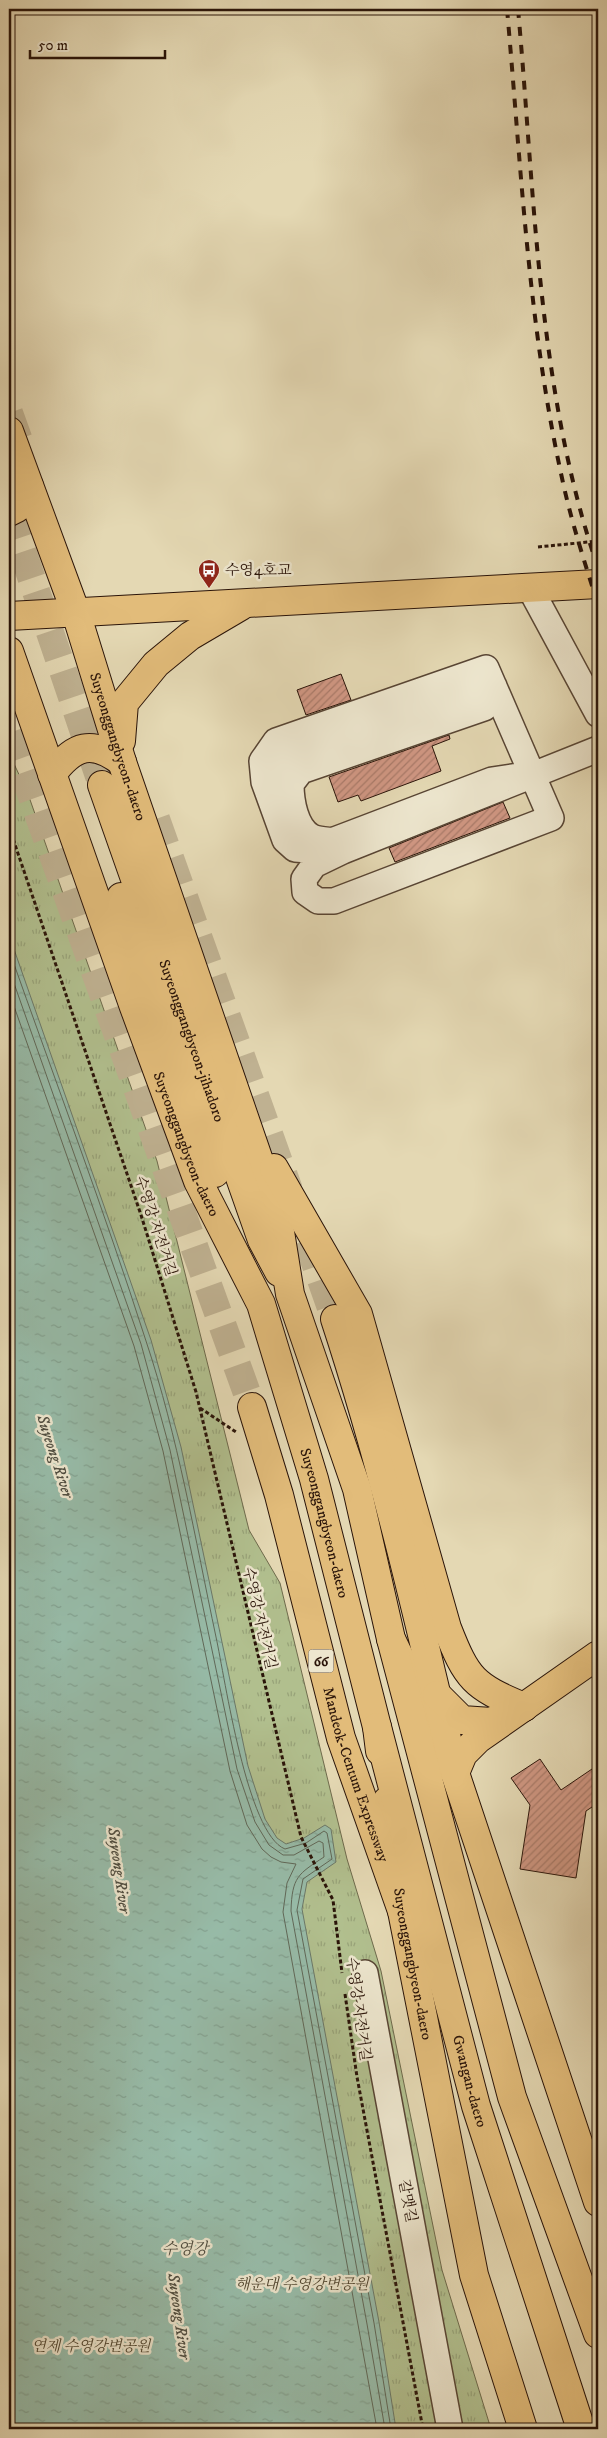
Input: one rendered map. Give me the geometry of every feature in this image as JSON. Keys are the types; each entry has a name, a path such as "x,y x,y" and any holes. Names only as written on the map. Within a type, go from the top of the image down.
{"main road":[{"name":"Suyeonggangbyeon-daero","path":"9,431 76,613 121,757 277,1213 290,1294 357,1489 390,1639"},
{"path":"9,512 18,508 29,486"},
{"path":"570,586 598,569"},
{"path":"9,616 531,590 598,584"},
{"path":"52,774 66,756 82,748 108,751 121,757 124,703 156,664 190,636 245,604"},
{"name":"Suyeonggangbyeon-daero","path":"9,651 134,1007 198,1180 261,1304 314,1480 376,1727 402,1910 474,2275 523,2429"},
{"name":"Suyeonggangbyeon-jihadoro","path":"261,1304 94,788 262,1240 290,1294"},
{"path":"242,1112 358,1314 447,1628 461,1664 482,1688 524,1707"},
{"path":"335,1319 359,1392 386,1490 455,1773 598,2202"},
{"name":"Mandeok-Centum Expressway","path":"252,1407 279,1495 341,1738 402,1910"},
{"path":"390,1639 455,1773"},
{"path":"390,1639 512,2097 598,2334"},
{"path":"455,1773 463,1754 478,1739 598,1656"},
{"path":"437,1695 462,1720 491,1722 524,1707"},
{"name":"Gwangan-daero","path":"376,1727 476,2106 581,2429"}],"street":[{"path":"531,590 598,714"},
{"path":"339,846 308,850 295,849 285,840 264,782 262,761 276,741 486,668 532,774 544,803 551,818 334,901 318,901 305,892 304,879 314,865 339,846 492,780 532,774 598,749"},
{"path":"339,846 312,837 302,828 291,801 291,784 301,771 497,694"},
{"name":"갈맷길","path":"354,1976 450,2429"}],"path":[{"path":"538,547 598,541"},
{"name":"수영강 자전거길","path":"9,827 141,1215 199,1407 301,1837 333,1900 354,1976"},
{"path":"199,1407 228,1428 265,1449"},
{"name":"수영강 자전거길","path":"345,1989 357,2077 423,2429"}],"green space":[{"name":"수영강","path":"9,753 28,794 157,1161 249,1530 280,1583 347,1859 381,1971 442,2270 491,2429 9,2429"}],"water":[{"name":"수영강","path":"9,935 151,1340 181,1447 248,1766 265,1819 277,1838 286,1844 304,1838 325,1825 331,1829 336,1862 307,1882 302,1909 379,2322 396,2429 9,2429"}],"building":[{"path":"341,674 351,700 306,715 297,690"},
{"path":"449,735 450,739 432,746 441,771 361,801 358,795 338,802 329,777"},
{"path":"503,802 510,818 395,862 389,848"},
{"path":"540,1759 561,1790 592,1769 598,1779 598,1803 586,1811 576,1878 520,1869 530,1805 511,1778"}],"tunnel":[{"path":"9,413 23,452"},
{"path":"9,512 102,785"},
{"path":"9,733 252,1407"},
{"path":"156,819 289,1190"},
{"path":"307,1240 335,1319"}],"railway":[{"path":"507,9 527,244 541,362 550,420 566,494 578,542 598,605"},
{"path":"518,9 535,221 550,362 562,432 578,501 598,568"}],"place":[{"name":"수영4호교","path":"209,589"}],"water label":[{"name":"Suyeong River","path":"56,1456"},
{"name":"Suyeong River","path":"120,1870"},
{"name":"Suyeong River","path":"180,2316"}],"park label":[{"name":"해운대 수영강변공원","path":"302,2284"},
{"name":"연제 수영강변공원","path":"91,2346"}]}
